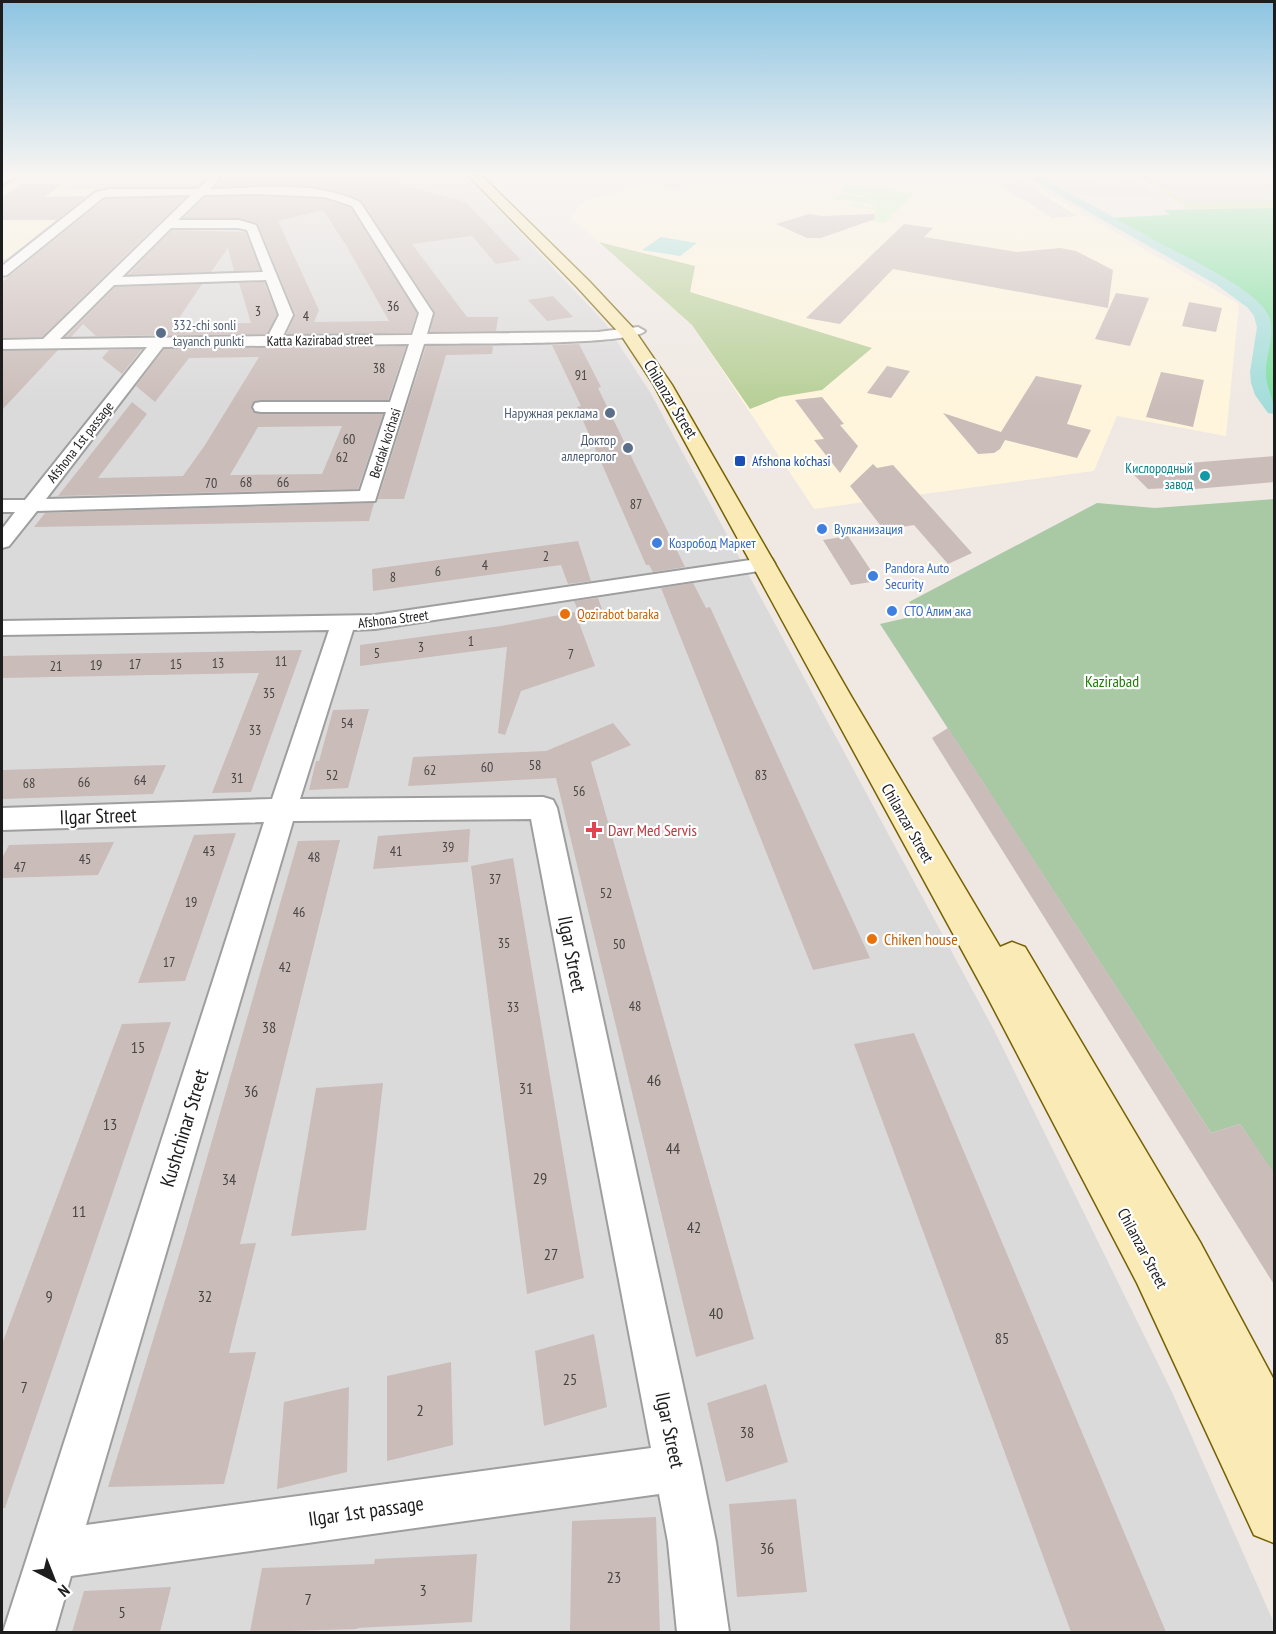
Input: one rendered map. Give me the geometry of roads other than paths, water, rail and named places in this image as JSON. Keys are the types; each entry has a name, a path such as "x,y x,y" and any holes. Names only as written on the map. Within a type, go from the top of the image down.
{"main road":[{"name":"Chilanzar Street","path":"552,252 654,350 681,392 772,562 836,696 1001,984 1154,1266 1275,1515"},
{"name":"Chilanzar Street","path":"564,252 597,285 632,331"},
{"name":"Chilanzar Street","path":"772,562 1095,1104 1183,1259 1275,1432"}],"street":[{"name":"Berdak ko'chasi","path":"2,272 27,252"},
{"path":"46,344 141,252"},
{"path":"261,252 286,315 274,340"},
{"name":"Berdak ko'chasi","path":"2,506 368,497 426,313 387,252"},
{"path":"112,280 270,276"},
{"name":"Katta Kazirabad street","path":"2,344 598,336 632,331"},
{"name":"Afshona 1st passage","path":"2,542 159,342"},
{"path":"261,407 396,407"},
{"name":"Afshona Street","path":"2,628 343,624 409,618 772,562"},
{"name":"Kushchinar Street","path":"29,1632 282,810 343,624"},
{"name":"Ilgar Street","path":"5,824 282,810 543,808 678,1468 692,1542 703,1632"},
{"name":"Ilgar 1st passage","path":"53,1554 678,1468"}],"water":[{"path":"656,252 685,252 680,256"}],"waterway":[{"path":"1167,252 1233,289 1253,305 1261,315 1264,339 1258,372 1259,383 1274,409"}],"place":[{"name":"332-chi sonli tayanch punkti","path":"161,333"},
{"name":"Наружная реклама","path":"610,413"},
{"name":"Доктор аллерголог","path":"628,448"},
{"name":"Afshona ko'chasi","path":"740,461"},
{"name":"Кислородный завод","path":"1205,476"},
{"name":"Вулканизация","path":"822,529"},
{"name":"Козробод Маркет","path":"657,543"},
{"name":"Pandora Auto Security","path":"873,576"},
{"name":"СТО Алим ака","path":"892,611"},
{"name":"Qozirabot baraka","path":"565,614"},
{"name":"Davr Med Servis","path":"594,830"},
{"name":"Chiken house","path":"872,939"}],"park label":[{"name":"Kazirabad","path":"1112,681"}]}
